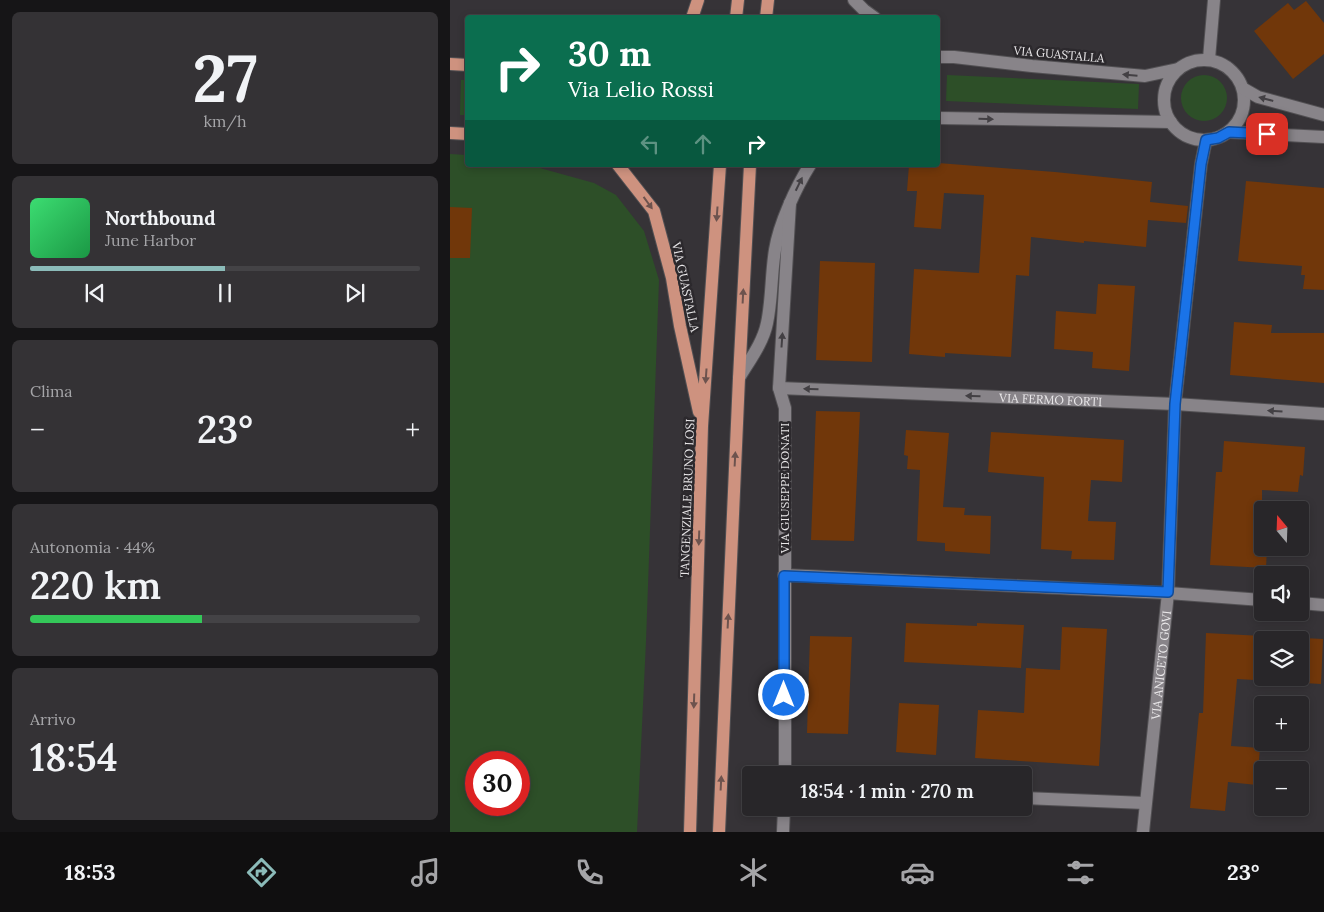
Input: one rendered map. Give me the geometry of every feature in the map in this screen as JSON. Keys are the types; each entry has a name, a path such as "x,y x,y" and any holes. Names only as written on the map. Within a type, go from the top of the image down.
{"main road":[{"path":"693,15 698,0"},
{"path":"736,15 738,0"},
{"path":"766,15 768,0"},
{"path":"450,64 465,65"},
{"path":"450,133 465,134"},
{"name":"VIA GUASTALLA","path":"620,167 654,211 672,278 680,326 702,426"},
{"name":"TANGENZIALE BRUNO LOSI","path":"690,832 702,426 720,167"},
{"path":"719,832 750,167"}],"street":[{"path":"854,0 871,15"},
{"path":"1209,59 1214,0"},
{"path":"940,52 954,57"},
{"name":"VIA GUASTALLA","path":"940,57 1145,76 1178,69"},
{"path":"1209,59 1221,62 1239,78 1244,89 1245,101 1238,123 1229,132 1218,138 1206,140 1186,136 1178,130 1166,112 1164,100 1170,78 1178,69 1188,63 1209,59"},
{"path":"1244,89 1258,97 1324,115"},
{"path":"940,118 1171,122"},
{"path":"1229,132 1324,137"},
{"name":"VIA ANICETO GOVI","path":"1143,832 1168,592 1175,404 1201,164 1206,140"},
{"path":"739,378 760,342 767,324 776,248 790,203 809,167"},
{"name":"VIA GIUSEPPE DONATI","path":"785,766 785,408 779,388 790,203"},
{"name":"VIA FERMO FORTI","path":"779,388 1175,404 1324,414"},
{"path":"784,576 1168,592 1254,599"},
{"path":"1309,603 1324,604"},
{"path":"1032,798 1145,803"},
{"path":"783,832 784,816"}],"green space":[{"path":"947,75 1139,84 1138,109 946,101"},
{"path":"1199,75 1209,75 1223,85 1227,98 1223,111 1217,117 1209,121 1199,121 1185,111 1181,103 1181,93 1191,79"},
{"path":"461,80 465,80 465,115 460,115"},
{"path":"450,154 465,155 465,167 536,167 594,183 616,195 644,231 659,280 637,832 450,832"}],"building":[{"path":"1306,1 1324,23 1324,54 1293,79 1254,31 1288,3 1294,10"},
{"path":"940,163 1152,182 1150,202 1188,206 1186,223 1148,220 1146,247 1031,237 1029,276 1016,275 1011,357 945,353 945,357 909,354 914,269 979,273 984,195 944,193 941,229 914,227 917,191 907,191 909,167 940,167"},
{"path":"1246,181 1324,188 1324,290 1303,289 1305,275 1301,275 1302,266 1238,261"},
{"path":"450,207 472,208 470,258 450,258"},
{"path":"820,261 875,263 872,362 816,360"},
{"path":"1098,284 1135,286 1129,371 1092,368 1093,352 1054,349 1056,311 1096,314"},
{"path":"1234,322 1272,325 1271,333 1324,333 1324,383 1230,375"},
{"path":"816,411 860,412 854,541 811,540"},
{"path":"906,430 949,433 943,507 965,508 964,515 991,516 990,554 945,551 945,543 917,541 920,470 907,469 908,456 904,455"},
{"path":"991,432 1124,440 1122,482 1091,480 1088,521 1116,522 1114,560 1071,559 1072,551 1041,549 1044,477 988,472"},
{"path":"1224,441 1305,447 1303,476 1300,475 1298,492 1262,490 1262,501 1254,501 1254,556 1267,556 1266,566 1254,567 1210,565 1216,472 1222,472"},
{"path":"906,623 977,626 977,623 1024,625 1021,668 904,662"},
{"path":"1062,627 1107,629 1099,766 975,758 978,710 1024,713 1026,668 1060,670"},
{"path":"1206,633 1254,635 1254,680 1237,679 1231,746 1254,748 1254,751 1260,751 1259,761 1254,761 1254,785 1228,782 1225,811 1190,808 1199,713 1203,713"},
{"path":"810,636 852,637 848,734 807,733"},
{"path":"1309,638 1323,639 1321,684 1309,683"},
{"path":"899,703 939,705 936,755 896,752"}],"route":[{"path":"784,695 784,576 1168,592 1175,404 1201,164 1206,140 1218,138 1229,132 1267,134"}]}
